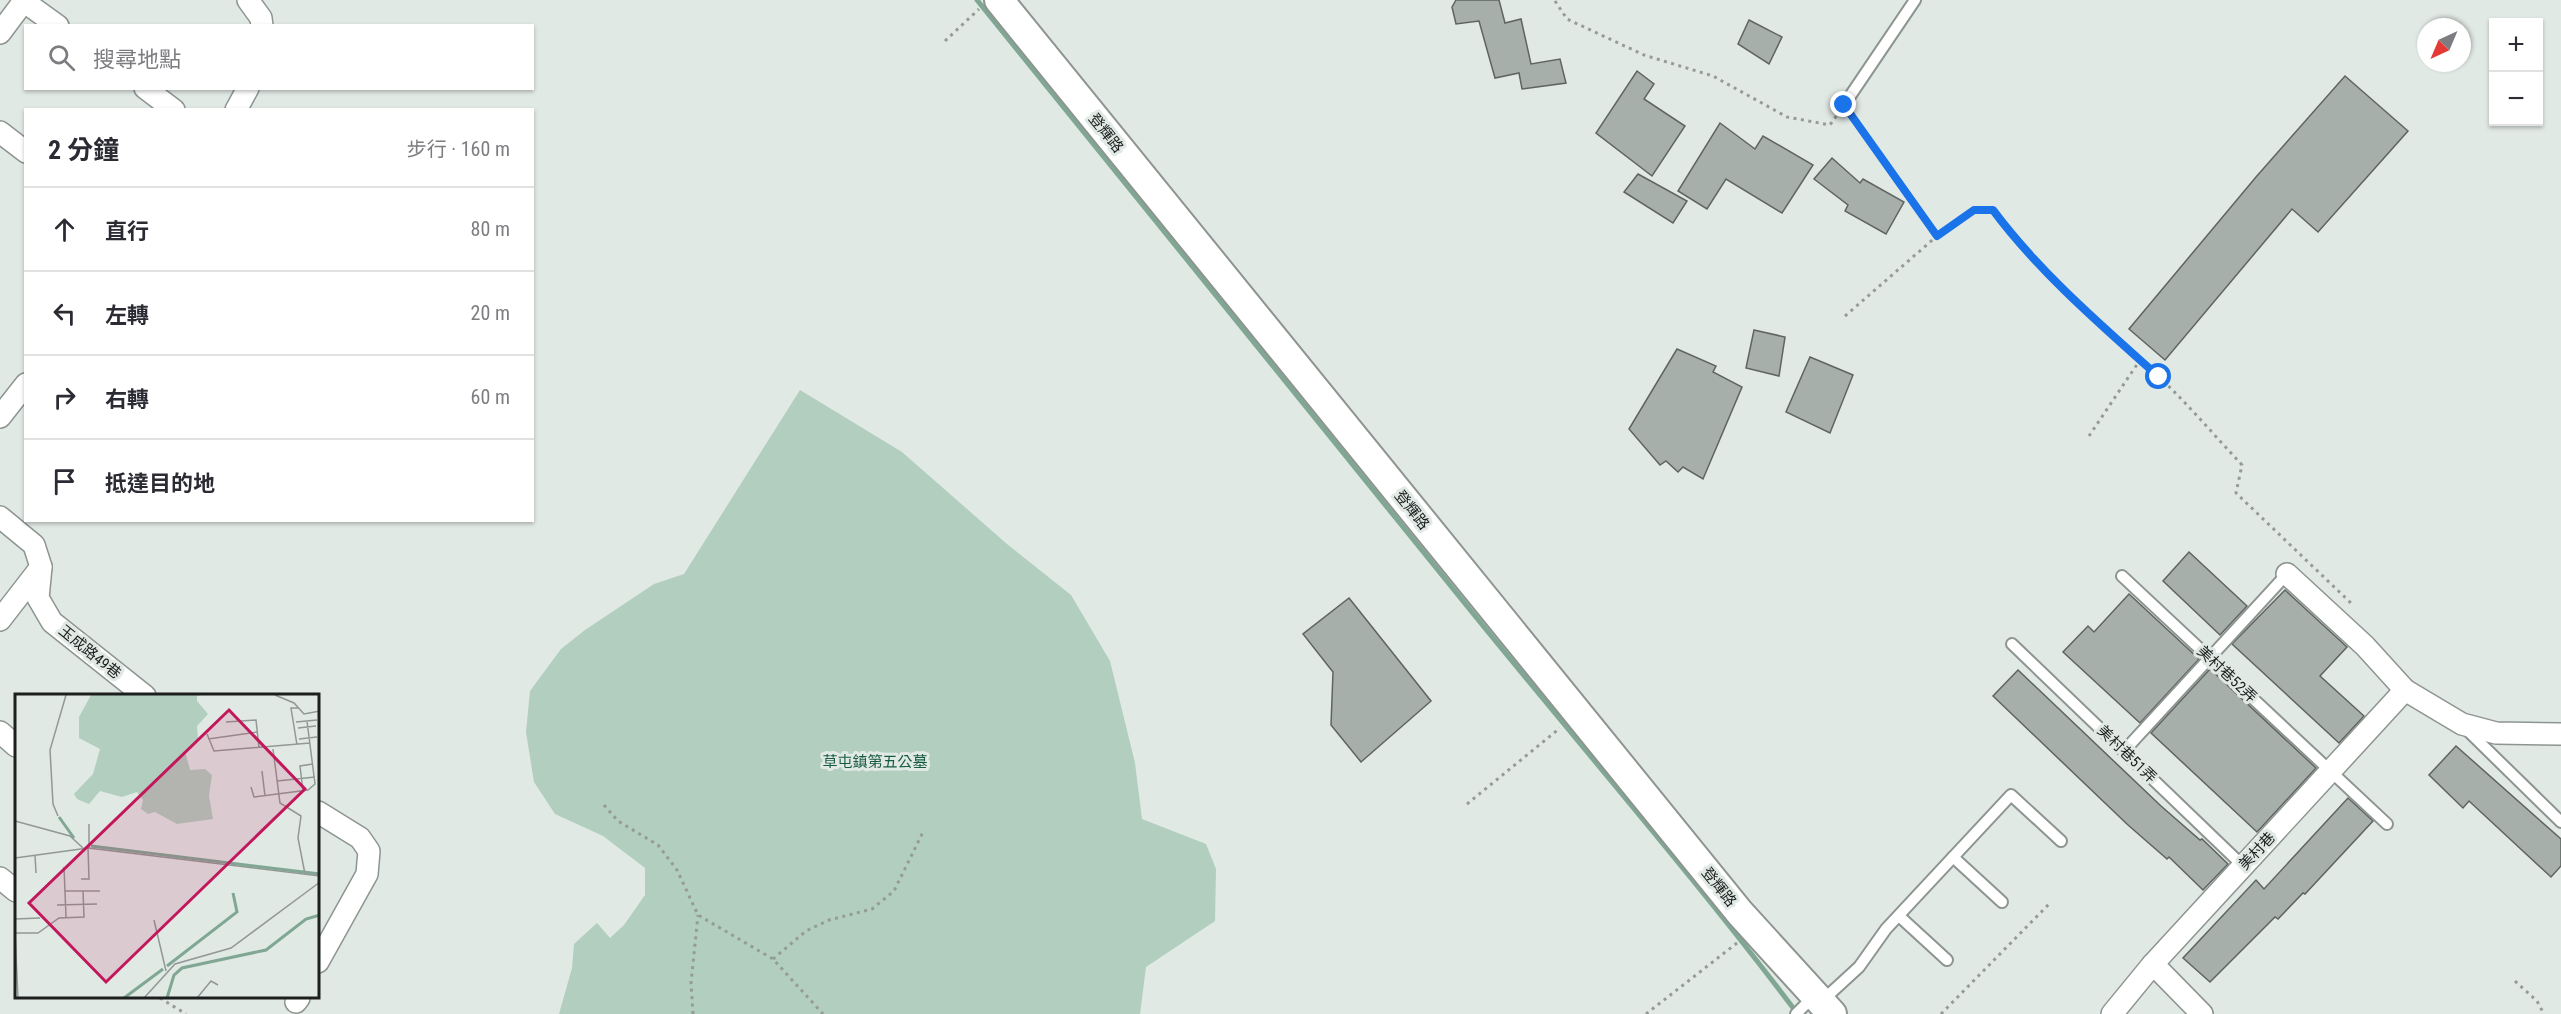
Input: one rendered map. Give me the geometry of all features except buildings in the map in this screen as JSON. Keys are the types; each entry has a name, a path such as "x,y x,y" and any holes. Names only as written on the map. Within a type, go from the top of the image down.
{"street":[{"path":"0,33 23,0 55,24"},
{"path":"249,0 261,18 262,24"},
{"name":"登輝路","path":"990,3 1578,713 1816,1006"},
{"path":"148,90 171,108"},
{"path":"237,108 247,90"},
{"path":"0,132 24,150"},
{"path":"0,417 24,387"},
{"path":"0,517 34,545 41,567 0,620"},
{"name":"玉成路49巷","path":"41,567 38,598 52,622 142,694"},
{"path":"2287,574 2366,646 2405,690 2462,724 2496,733 2561,734"},
{"name":"美村巷","path":"2112,1014 2153,964 2242,865 2332,772 2405,690"},
{"path":"0,732 15,745"},
{"path":"320,813 360,838 369,851 367,874 320,956"},
{"path":"0,878 15,890"},
{"path":"2153,964 2202,1014"}],"lane":[{"path":"1844,105 1916,0"},
{"path":"2124,751 2287,574"},
{"name":"美村巷52弄","path":"2122,576 2387,824"},
{"name":"美村巷51弄","path":"2012,644 2242,865"},
{"path":"2462,724 2561,822"},
{"path":"1816,1006 1859,967 1899,916 2011,795 2061,842"},
{"path":"1953,857 2002,902"},
{"path":"1899,916 1947,960"}],"path":[{"path":"1556,1 1567,19 1644,55 1713,75 1787,117 1830,126 1844,105 1937,236"},
{"path":"945,41 990,3"},
{"path":"1845,315 1937,236 1974,210 1993,210 2017,242 2067,293 2140,360 2242,465 2236,493 2353,605"},
{"path":"2090,436 2140,360"},
{"path":"1467,804 1578,713"},
{"path":"604,805 618,822 658,846 677,870 698,915 692,983 693,1014"},
{"path":"773,959 806,931 829,920 872,909 894,891 923,832"},
{"path":"1941,1014 2051,902"},
{"path":"698,915 773,959 823,1014"},
{"path":"1646,1014 1755,929"},
{"path":"2515,981 2537,1001 2544,1014"},
{"path":"162,999 186,1014"}],"green space":[{"name":"草屯鎮第五公墓","path":"800,390 902,452 1007,544 1071,595 1110,661 1135,763 1142,819 1206,844 1216,869 1215,921 1146,967 1140,1014 559,1014 572,968 574,944 597,923 610,938 624,925 645,895 645,868 603,836 555,814 534,782 526,732 530,691 561,649 585,630 654,584 684,574"}],"waterway":[{"path":"977,0 1508,657 1675,859 1797,1013"}],"route":[{"path":"1844,105 1937,236 1974,210 1993,210 2017,242 2067,293 2159,377"}]}
